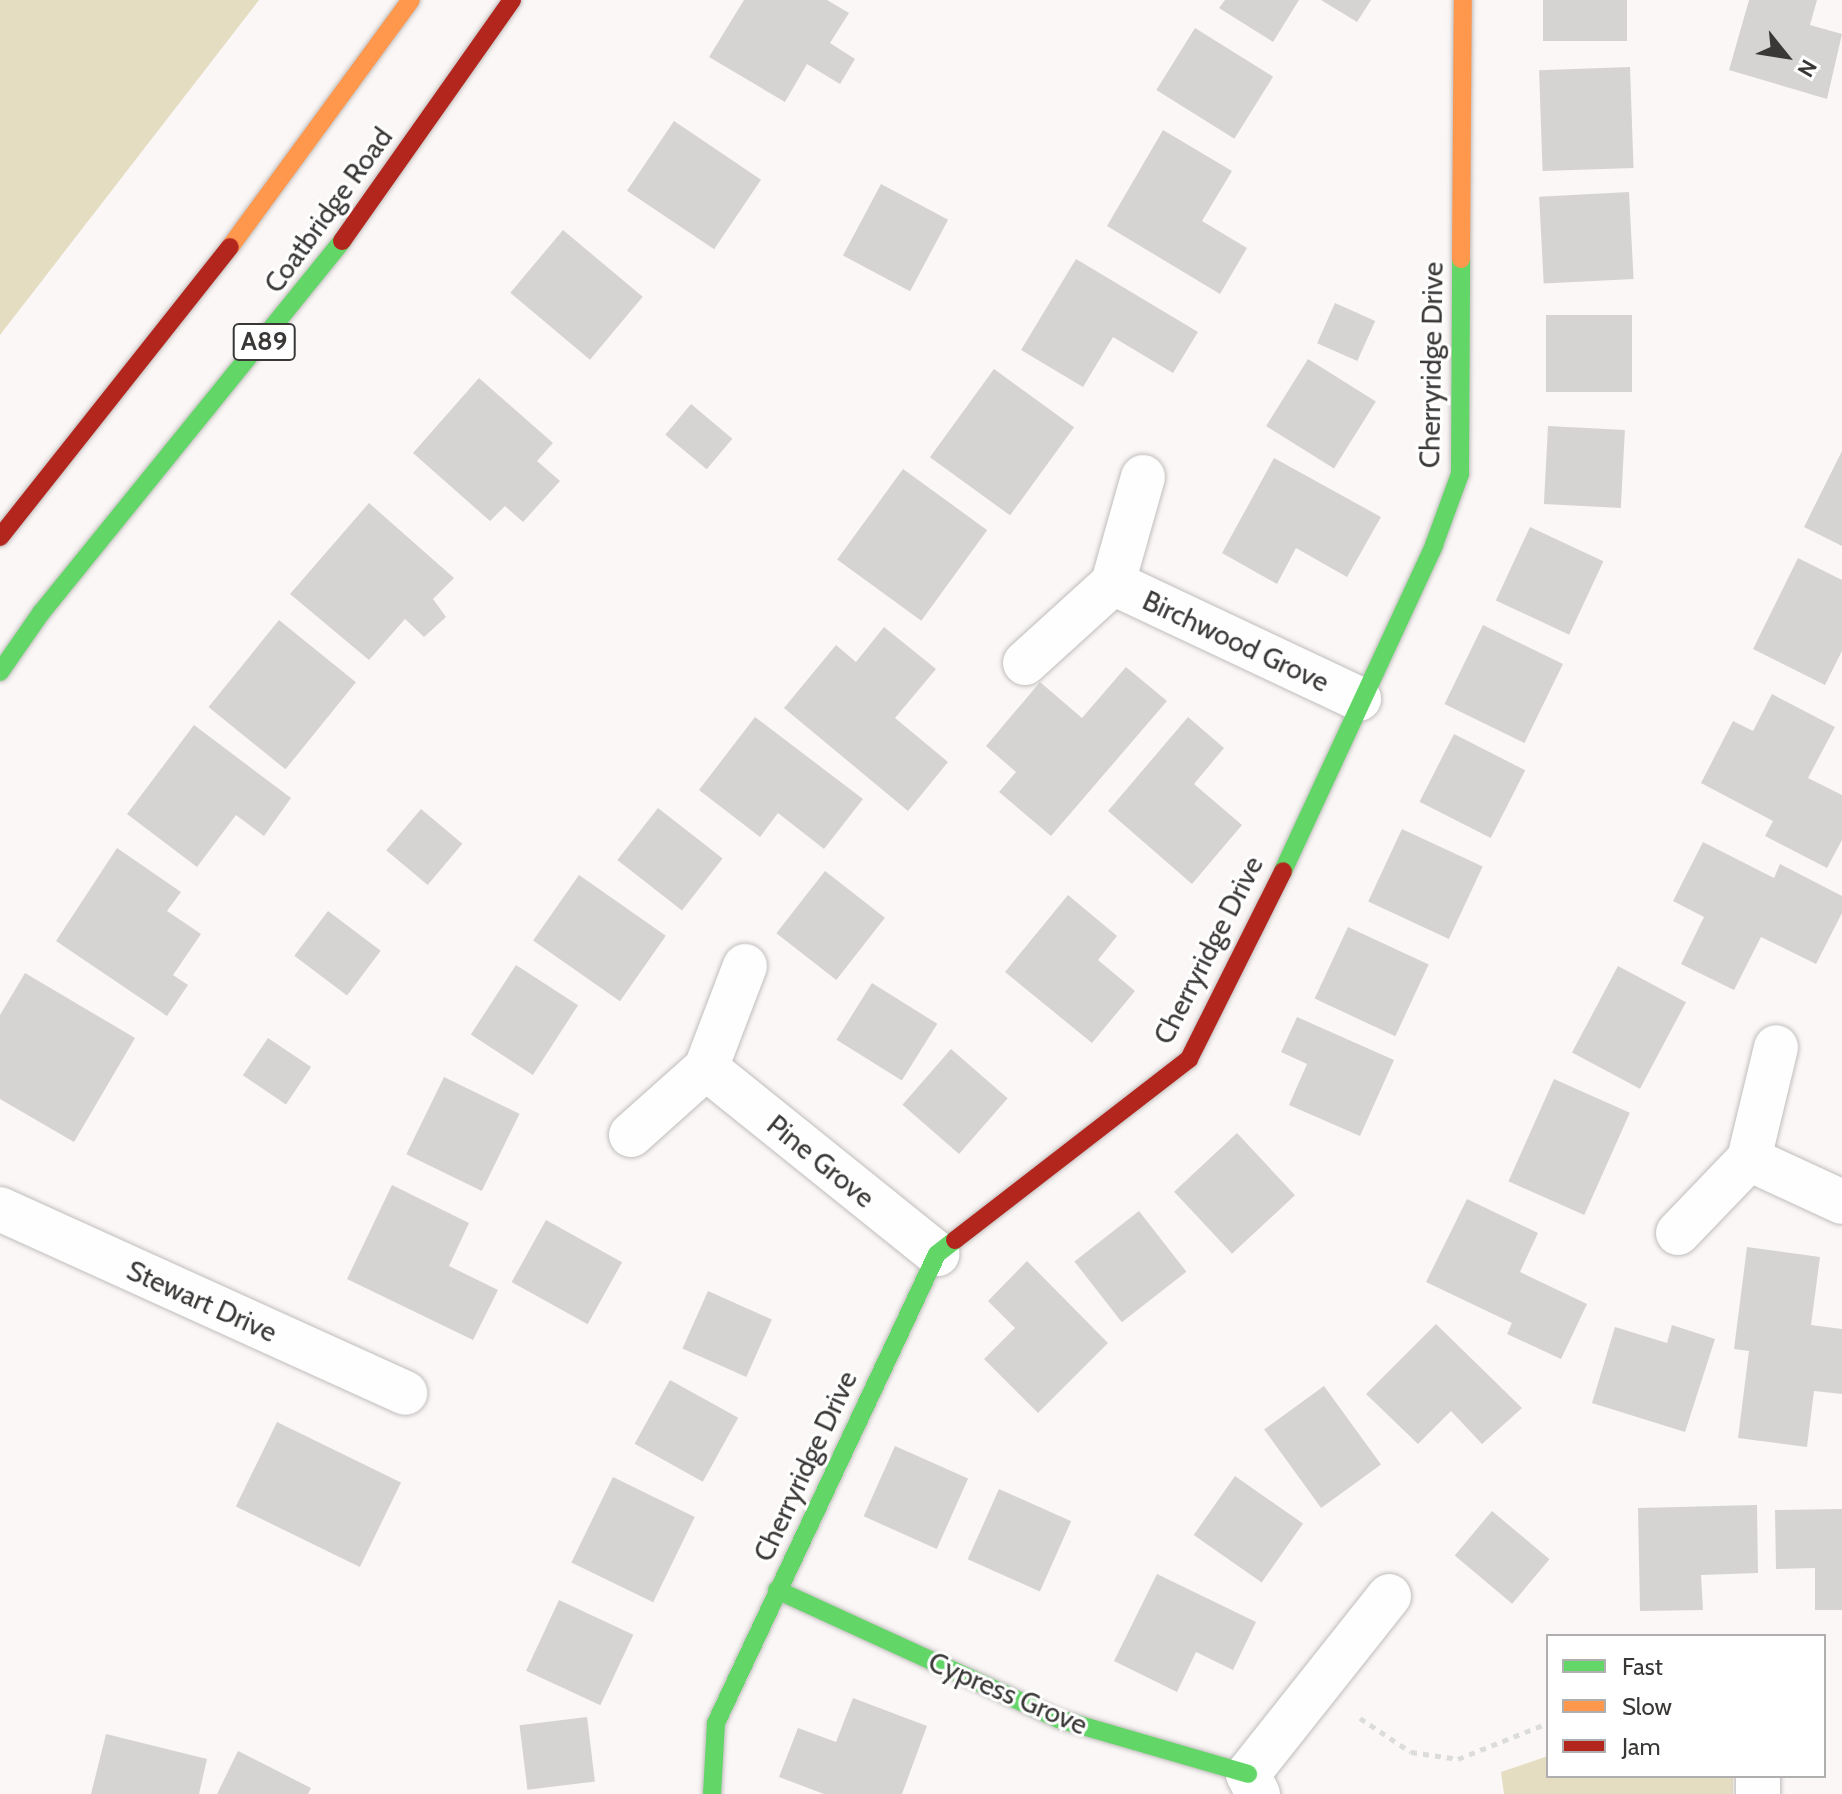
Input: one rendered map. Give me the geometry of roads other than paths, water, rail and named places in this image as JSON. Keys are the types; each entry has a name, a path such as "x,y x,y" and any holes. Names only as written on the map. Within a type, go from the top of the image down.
{"street":[{"name":"Coatbridge Road","path":"0,537 286,176 411,0"},
{"name":"Coatbridge Road","path":"0,672 41,613 315,279 512,0"},
{"name":"Cherryridge Drive","path":"712,1794 716,1723 937,1254 1189,1059 1243,957 1359,699 1434,545 1460,474 1463,0"},
{"name":"Birchwood Grove","path":"1025,663 1113,583 1143,477"},
{"name":"Birchwood Grove","path":"1113,583 1359,699"},
{"path":"631,1135 706,1068 745,966"},
{"path":"1678,1233 1749,1159 1776,1047"},
{"name":"Pine Grove","path":"706,1068 937,1254"},
{"path":"1749,1159 1842,1202"},
{"name":"Stewart Drive","path":"0,1209 405,1393"},
{"name":"Cypress Grove","path":"777,1590 1059,1719 1253,1784 1316,1687 1389,1596"}]}
